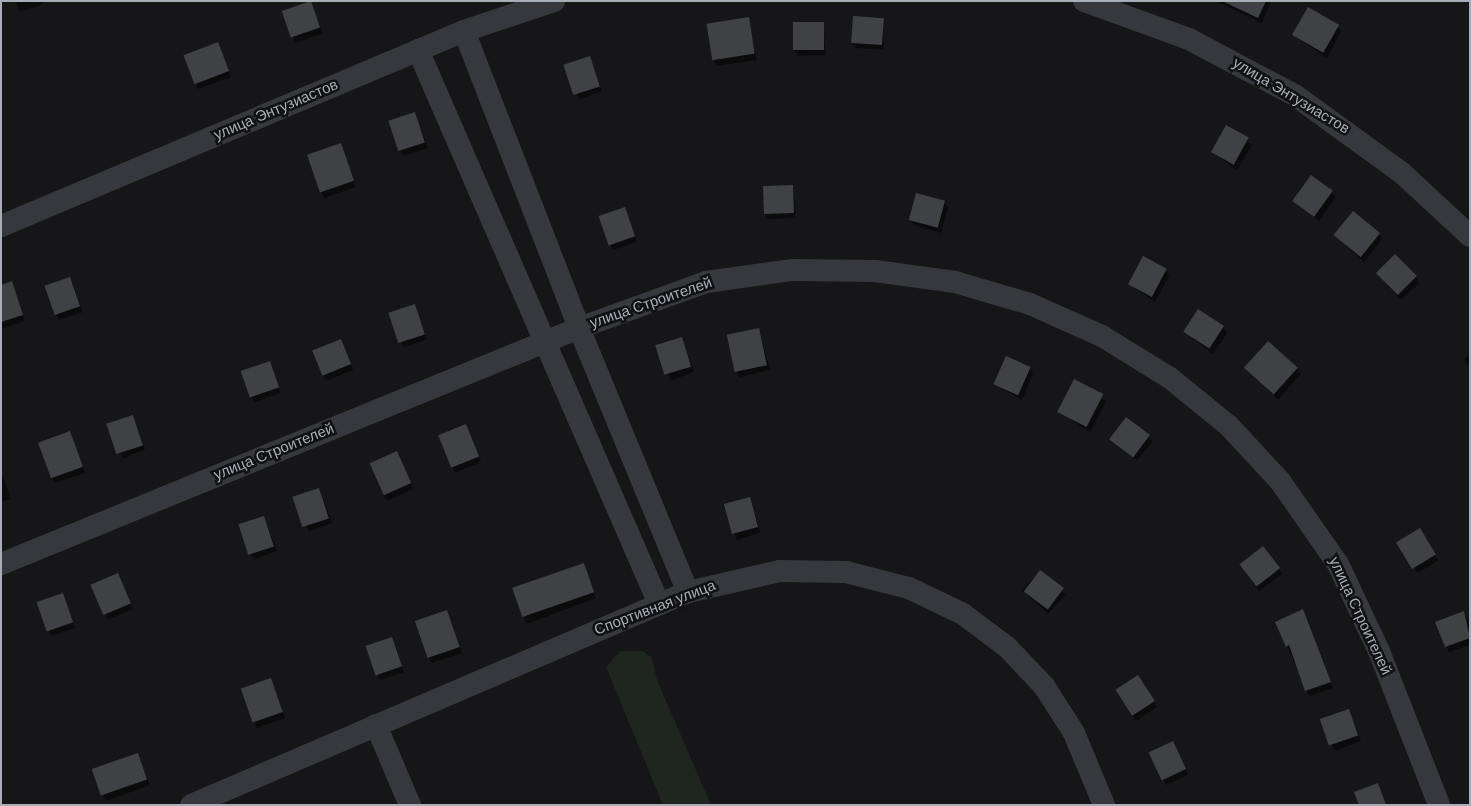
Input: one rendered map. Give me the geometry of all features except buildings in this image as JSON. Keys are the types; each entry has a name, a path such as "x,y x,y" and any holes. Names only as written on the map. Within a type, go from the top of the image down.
{"street":[{"name":"улица Энтузиастов","path":"1,226 464,31 554,1"},
{"name":"улица Энтузиастов","path":"1084,1 1189,39 1296,96 1402,172 1470,236"},
{"path":"464,31 579,328 688,592"},
{"path":"418,50 659,604"},
{"name":"улица Строителей","path":"1,564 546,341 706,282 793,270 875,271 983,291 1030,304 1102,336 1178,384 1229,426 1280,481 1338,564 1379,651 1439,805"},
{"name":"Спортивная улица","path":"191,805 688,592 780,571 846,572 909,588 963,614 1007,647 1044,686 1074,733 1104,805"},
{"path":"376,725 410,805"}],"shaded area":[{"path":"620,651 643,651 652,658 657,680 711,805 663,805 606,667"}]}
